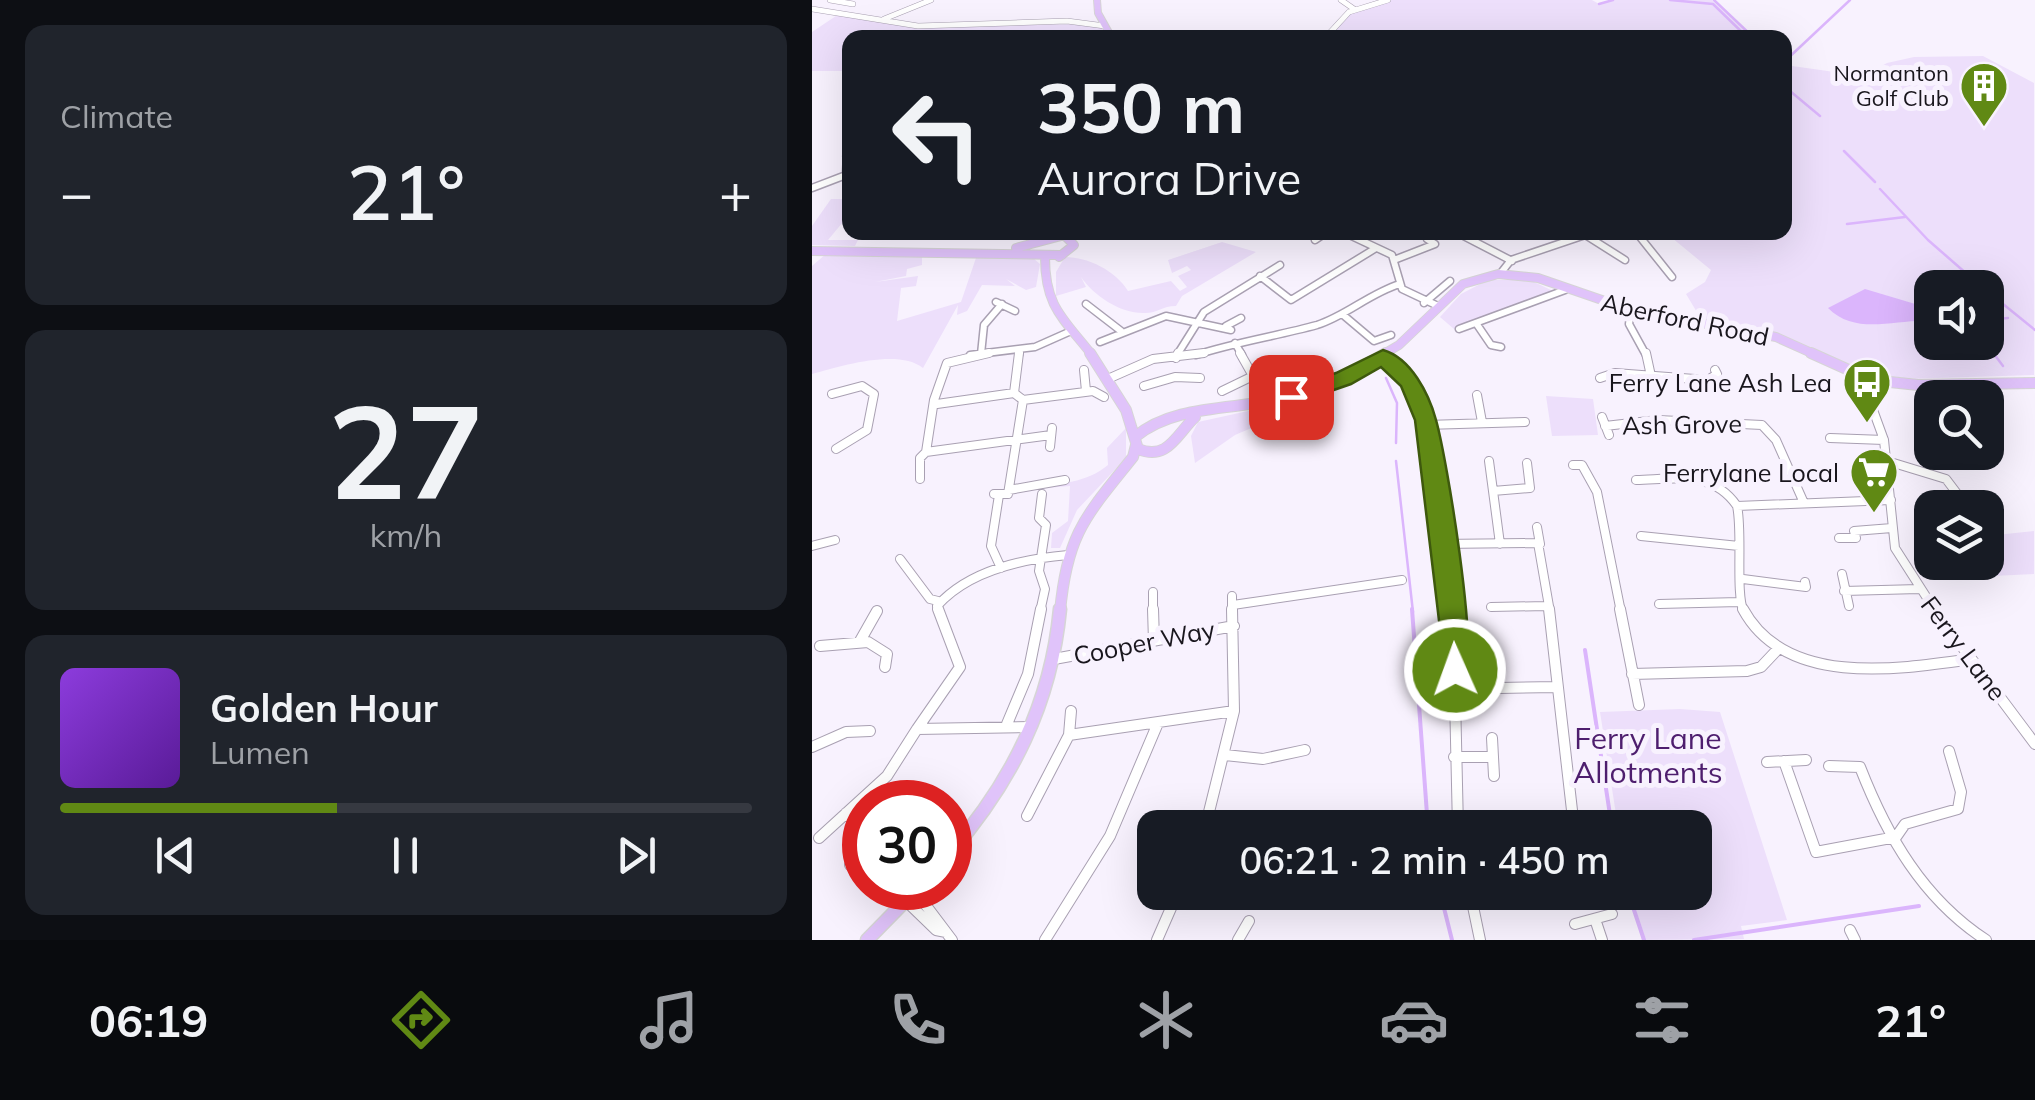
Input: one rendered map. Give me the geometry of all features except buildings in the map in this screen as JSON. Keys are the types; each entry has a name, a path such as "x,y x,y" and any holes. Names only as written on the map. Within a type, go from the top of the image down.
{"main road":[{"path":"1097,0 1108,30"},
{"path":"815,253 1016,248 1039,240"},
{"path":"1045,240 1037,250 1048,269 1045,290 1071,331 1110,378 1126,410 1135,441 1153,454"},
{"path":"1048,269 1062,255 1066,240"},
{"path":"926,250 1062,255"},
{"path":"1126,410 1141,420 1159,421 1307,392 1383,356 1468,281 1505,274"},
{"name":"Aberford Road","path":"1505,274 1538,278 1630,310 1776,337 1860,377 1918,385 2034,383"},
{"path":"1123,470 1171,448 1180,432 1205,413"},
{"path":"1159,421 1180,432"},
{"path":"972,827 998,796 1031,727 1054,659 1068,554 1087,511 1123,470 1135,441 1159,421"},
{"path":"867,940 896,910"}],"street":[{"path":"830,0 853,4"},
{"path":"882,20 931,0"},
{"path":"1341,0 1354,9"},
{"path":"1333,30 1354,9 1388,0"},
{"path":"812,9 918,26 1104,22"},
{"path":"812,188 842,177"},
{"path":"1360,240 1394,260 1400,284 1424,303 1438,306"},
{"path":"1427,240 1443,249"},
{"path":"1472,240 1511,261"},
{"path":"1505,274 1511,261 1572,240"},
{"path":"1598,240 1625,260"},
{"path":"1643,240 1673,274"},
{"path":"1394,260 1435,244"},
{"path":"1260,276 1291,300 1376,248"},
{"path":"1176,358 1196,320 1210,304 1280,265"},
{"path":"1424,303 1450,281"},
{"path":"1110,378 1153,359 1187,358 1235,342 1320,324 1379,290 1400,284"},
{"path":"1459,329 1565,290"},
{"path":"980,354 984,325 999,303 1015,311"},
{"path":"1086,304 1122,331"},
{"path":"1630,310 1628,324 1644,344 1651,376"},
{"path":"1342,314 1374,341"},
{"path":"1100,342 1155,317 1196,320 1229,328 1241,317"},
{"path":"1476,323 1492,345 1501,346"},
{"path":"920,479 916,473 926,452 937,404 934,400 947,364 980,354 1020,349 1071,331"},
{"path":"1366,349 1374,341 1391,335"},
{"path":"1235,342 1253,376"},
{"path":"1014,394 1020,349"},
{"path":"1383,356 1410,382 1426,425 1455,630 1457,810"},
{"path":"1182,376 1187,358"},
{"path":"1084,370 1086,392"},
{"path":"1601,374 1708,380 1719,374"},
{"path":"1144,386 1182,376 1200,378"},
{"path":"1222,391 1253,376 1271,376"},
{"name":"Ferry Lane","path":"1860,377 1884,440 1896,548 1919,588 2034,744"},
{"path":"832,394 862,386 874,394 875,419 870,428 836,449"},
{"path":"937,404 1014,394 1022,400 1086,392 1104,397"},
{"path":"1476,395 1482,422"},
{"path":"1009,490 1022,400"},
{"name":"Ash Grove","path":"1605,426 1658,420 1762,425 1776,440 1804,503"},
{"path":"1426,425 1525,422"},
{"path":"926,452 1051,432 1050,446"},
{"path":"1826,438 1884,440"},
{"path":"1887,461 1946,480 1954,490"},
{"path":"1493,491 1530,488 1526,463"},
{"path":"1580,463 1606,508 1639,706"},
{"path":"1500,544 1490,465 1504,469"},
{"path":"1641,478 1713,480 1729,490 1743,530 1739,546 1739,602 1755,627 1778,649 1831,667 1972,659"},
{"path":"1001,568 991,546 997,494 1065,480"},
{"path":"1042,494 1039,518 1046,525"},
{"path":"1737,506 1891,500"},
{"path":"1046,525 1060,523"},
{"path":"1006,724 1028,674 1045,589 1039,571 1046,525"},
{"path":"1537,527 1556,686 1570,756 1573,810"},
{"path":"1839,538 1856,538 1854,531 1892,528"},
{"path":"1640,536 1739,546"},
{"path":"812,546 835,540"},
{"path":"1440,544 1540,544"},
{"path":"938,602 1001,568 1043,556 1068,554"},
{"path":"900,559 930,598 938,602"},
{"path":"912,574 924,566"},
{"path":"1842,574 1849,606"},
{"path":"1742,579 1806,587 1804,582"},
{"path":"1210,810 1234,711 1232,601 1402,580"},
{"path":"1844,591 1919,588"},
{"path":"1153,592 1154,640"},
{"path":"882,780 960,668 944,632 938,602"},
{"path":"1658,604 1739,602"},
{"path":"1490,607 1546,606"},
{"path":"860,641 876,618"},
{"name":"Cooper Way","path":"1054,659 1234,626"},
{"path":"820,646 860,641 878,645 893,653 885,667"},
{"path":"1632,674 1746,671 1761,667 1778,649"},
{"path":"1498,688 1556,686"},
{"path":"1027,816 1069,735 1071,711"},
{"path":"1069,735 1234,711"},
{"path":"1045,940 1089,877 1145,764 1158,723"},
{"path":"918,729 972,733 1006,724 1031,727"},
{"path":"812,746 846,732 870,730"},
{"path":"1492,738 1494,776"},
{"path":"1225,755 1263,759 1304,750"},
{"path":"1784,761 1816,852 1896,837 1905,824 1954,814 1960,808 1962,789 1949,752"},
{"path":"1454,757 1493,757"},
{"path":"1767,762 1806,760"},
{"path":"1829,766 1860,766 1918,876 1973,936 1986,940"},
{"path":"819,838 842,817"},
{"path":"924,910 936,930 949,936"},
{"path":"1160,939 1171,910"},
{"path":"1474,910 1480,940"},
{"path":"1575,924 1612,914"},
{"path":"1594,919 1602,940"},
{"path":"1238,940 1249,921"}],"green space":[{"path":"1388,0 1592,0 1599,4 1614,0 1712,0 1744,30 1332,30 1344,15"},
{"path":"839,14 913,27 1099,24 1103,30 842,30 842,71 812,71 812,32"},
{"name":"Normanton Golf Club","path":"1983,56 2034,83 2034,375 1906,379 1857,373 1784,336 1701,319 1686,294 1705,282 1711,270 1675,240 1792,240 1792,66 1863,76 1887,63 1914,57"},
{"path":"831,199 842,199 842,223 828,240 858,240 855,246 812,245 812,226"},
{"path":"1222,242 1256,252 1182,296 1176,306 1136,313 1101,297 1081,277 1086,287 1056,296 1056,272 1065,257 1101,266 1128,291 1171,281 1180,291 1187,287 1178,276 1191,270 1187,266 1172,273 1168,260"},
{"path":"827,253 922,254 922,265 907,269 906,276 875,282 918,276 916,286 901,288 897,321 961,302 977,255 1033,258 1040,264 1036,287 1026,290 1006,279 1015,286 982,285 967,311 957,315 958,305 923,368 912,362 885,359 812,374 812,266"},
{"path":"1488,280 1530,280 1553,291 1454,329 1440,317 1461,294"},
{"path":"1316,396 1319,399 1235,435 1195,463 1191,436 1198,422"},
{"path":"1546,396 1593,399 1598,435 1552,436"},
{"path":"1126,428 1126,458 1077,510 1060,548 1051,548 1052,533 1068,521 1070,486 1034,489 1082,479 1099,471 1108,465 1107,448"},
{"path":"2034,531 2034,574 2004,575 2004,534"},
{"name":"Ferry Lane Allotments","path":"1600,712 1720,712 1787,920 1741,926 1744,939 1642,940 1634,910 1712,910 1712,810 1615,810"}],"shaded area":[{"path":"1865,289 1914,304 1914,321 1864,324 1839,317 1828,308"}],"waterway":[{"path":"1599,4 1613,0"},
{"path":"1670,0 1713,4 1740,30"},
{"path":"1714,0 1746,30"},
{"path":"1792,54 1850,0"},
{"path":"1792,93 1820,116"},
{"path":"1844,151 1875,182"},
{"path":"1880,189 1962,270"},
{"path":"1847,224 1905,217"},
{"path":"2004,305 2035,330"},
{"path":"2004,318 2008,318"},
{"path":"1998,360 2003,366"},
{"path":"1386,378 1397,403 1396,443"},
{"path":"1396,461 1413,612"},
{"path":"1412,609 1427,810"},
{"path":"1585,650 1609,810"},
{"path":"1694,940 1919,906"},
{"path":"1444,910 1452,940"},
{"path":"1634,910 1644,940"}],"place":[{"name":"Normanton Golf Club","path":"1984,128"},
{"name":"Ferry Lane Ash Lea","path":"1867,424"},
{"name":"Ferrylane Local","path":"1874,514"}],"route":[{"path":"1291,397 1356,373 1383,356 1407,377 1426,420 1429,466 1454,620 1455,670"}]}
